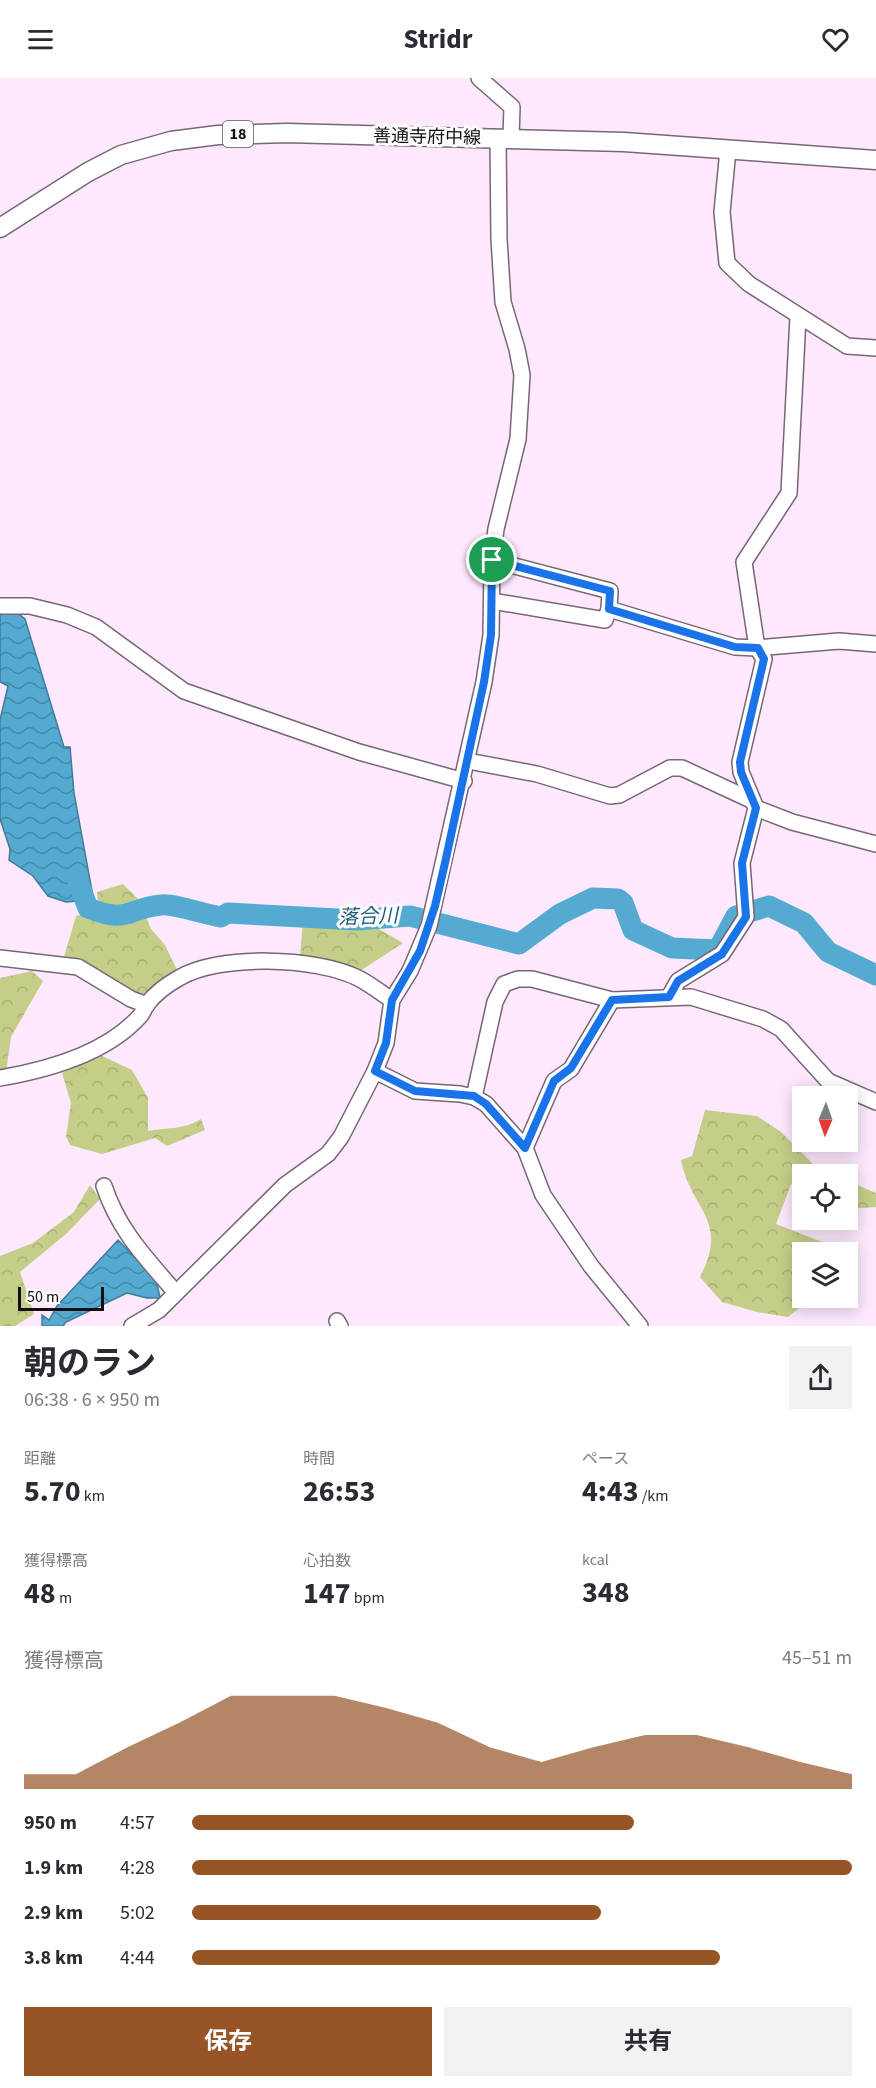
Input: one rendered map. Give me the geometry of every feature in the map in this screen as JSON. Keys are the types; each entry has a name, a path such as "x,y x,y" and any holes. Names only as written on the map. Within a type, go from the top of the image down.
{"main road":[{"name":"善通寺府中線","path":"0,228 88,172 121,155 171,141 264,133 624,142 876,160"}],"street":[{"path":"132,1326 159,1310 285,1185 327,1154 341,1137 375,1071 386,1043 392,1000 410,971 435,906 464,781 488,658 492,560 496,529 518,439 522,375 503,302 499,239 504,138 512,107 479,78"},
{"path":"728,150 722,212 726,263 750,284 798,317 847,346 876,348"},
{"path":"669,997 678,981 722,954 747,913 742,863 753,804 741,772 740,762 764,659 758,648 744,562 789,493 798,317"},
{"path":"492,560 610,591 609,609 605,620 492,601"},
{"path":"0,606 30,606 67,615 96,627 184,691 359,752 464,781"},
{"path":"609,609 735,647 758,648 839,641 876,644"},
{"path":"468,761 537,774 610,796 618,795 670,768 682,768 792,822 876,844"},
{"path":"0,958 78,967 131,999 147,1005"},
{"path":"0,1078 40,1071 66,1063 119,1033 141,1016 147,1005 179,978 211,964 272,962 343,972 358,978 392,1000"},
{"path":"474,1096 495,1002 504,984 518,979 532,979 612,1000 691,997 763,1019 781,1029 828,1082 876,1102"},
{"path":"525,1148 554,1081 571,1068 612,1000"},
{"path":"375,1071 415,1091 474,1096 486,1104 525,1148 543,1194 591,1266 640,1326"},
{"path":"104,1186 112,1211 126,1234 176,1293"}],"green space":[{"path":"123,884 139,900 151,929 165,945 177,970 143,998 90,965 64,957 76,916 85,914 98,901 97,892"},
{"path":"303,922 372,925 403,943 360,971 300,956"},
{"path":"32,971 43,981 11,1037 6,1072 0,1073 0,978"},
{"path":"100,1055 132,1070 148,1098 148,1131 182,1127 201,1119 205,1130 167,1146 155,1138 102,1154 70,1145 66,1137 71,1103 62,1073"},
{"path":"705,1110 757,1116 781,1132 792,1143 792,1152 801,1152 813,1164 792,1164 792,1185 776,1224 822,1242 792,1242 792,1308 799,1308 788,1317 757,1312 722,1302 700,1277 708,1257 711,1241 706,1216 692,1192 681,1160 692,1156"},
{"path":"90,1185 100,1199 66,1234 20,1272 34,1314 15,1326 0,1326 0,1256 33,1243 74,1212"},
{"path":"858,1185 876,1193 876,1207 858,1208"}],"water":[{"path":"0,610 14,610 25,619 64,747 70,747 74,793 94,902 85,909 78,901 66,902 48,896 33,876 9,860 10,849 0,819 0,720 8,686 0,682"},
{"path":"118,1240 156,1279 160,1298 147,1298 127,1293 66,1322 63,1326 42,1326 42,1315 49,1320 57,1306"}],"waterway":[{"name":"落合川","path":"78,882 88,908 112,915 166,905 221,917 228,913 356,920 410,916 519,944 560,914 593,898 618,899 623,903 633,930 672,948 718,950 736,916 769,906 804,923 828,952 876,975"}],"route":[{"path":"492,560 546,572 610,591 609,609 735,647 758,648 764,659 740,762 741,772 756,808 742,863 741,874 747,909 746,917 722,954 708,965 678,981 669,997 612,1000 571,1068 554,1081 525,1148 486,1104 474,1096 415,1091 375,1071 386,1043 392,1000 420,951 429,926 464,781 491,635 492,560"}]}
